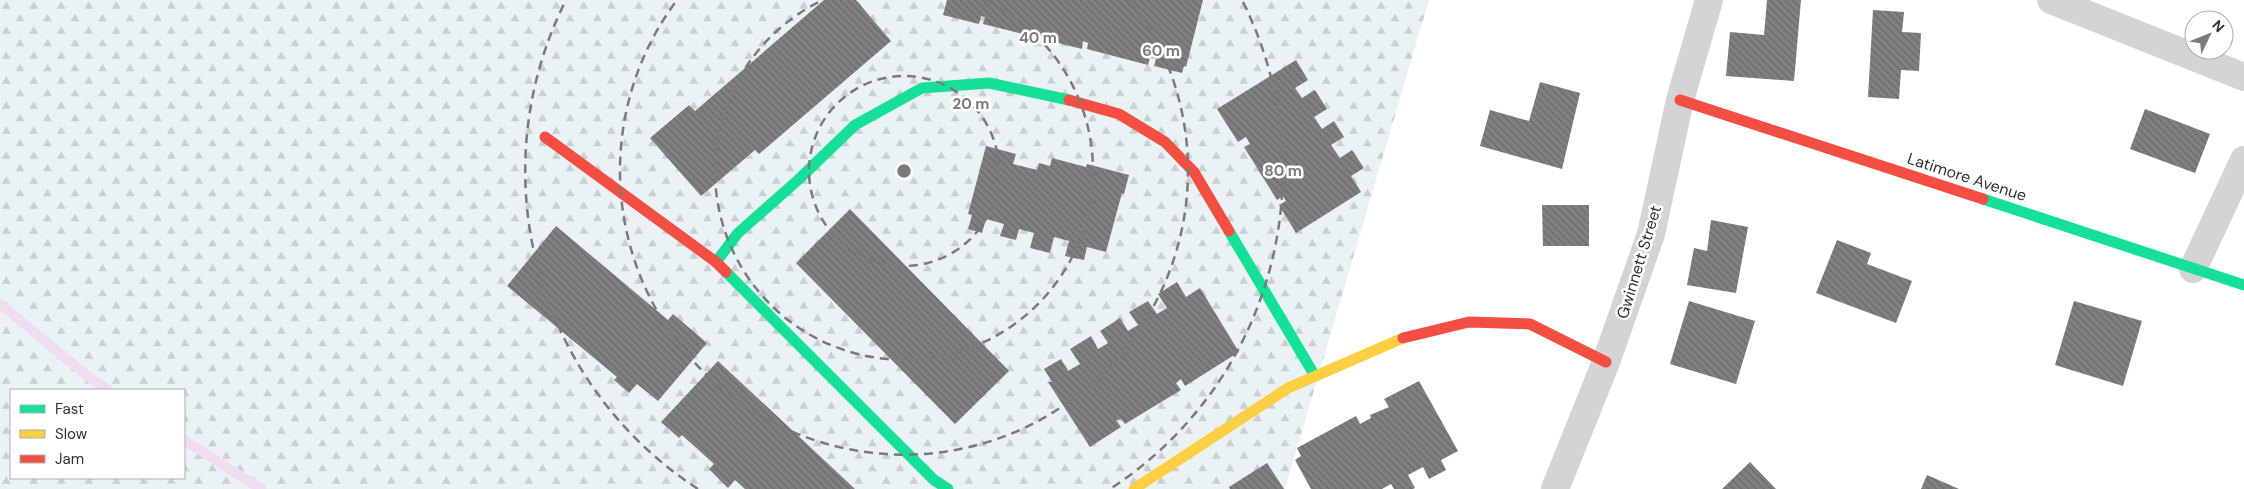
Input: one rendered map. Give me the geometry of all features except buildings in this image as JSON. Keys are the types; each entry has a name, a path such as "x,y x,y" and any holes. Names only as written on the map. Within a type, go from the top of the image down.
{"street":[{"name":"Gwinnett Street","path":"1555,489 1606,362 1651,234 1680,100 1709,0"},
{"path":"2051,0 2244,77"},
{"path":"716,262 738,233 798,180 855,125 922,88 989,83 1065,99 1119,114 1165,142 1194,172 1315,376"},
{"name":"Latimore Avenue","path":"1680,100 2244,286"},
{"path":"545,137 716,262 934,480 948,489"},
{"path":"2193,269 2244,160"},
{"path":"1134,489 1288,388 1408,336 1469,322 1530,324 1606,362"}],"green space":[{"path":"0,0 1429,0 1285,489 0,489"}],"waterway":[{"path":"0,304 90,378 106,389"},
{"path":"185,441 261,489"}],"traffic: fast":[{"path":"716,262 738,233 798,180 855,125 922,88 989,83 1069,100"},
{"path":"1983,199 2244,285"},
{"path":"1229,231 1315,376"},
{"path":"726,272 934,480 948,489"}],"traffic: slow":[{"path":"1134,489 1288,388 1403,338"}],"traffic: jam":[{"path":"1069,100 1119,114 1165,142 1194,172 1229,231"},
{"path":"1680,100 1983,199"},
{"path":"545,137 716,262 726,272"},
{"path":"1403,338 1469,322 1530,324 1606,362"}]}
